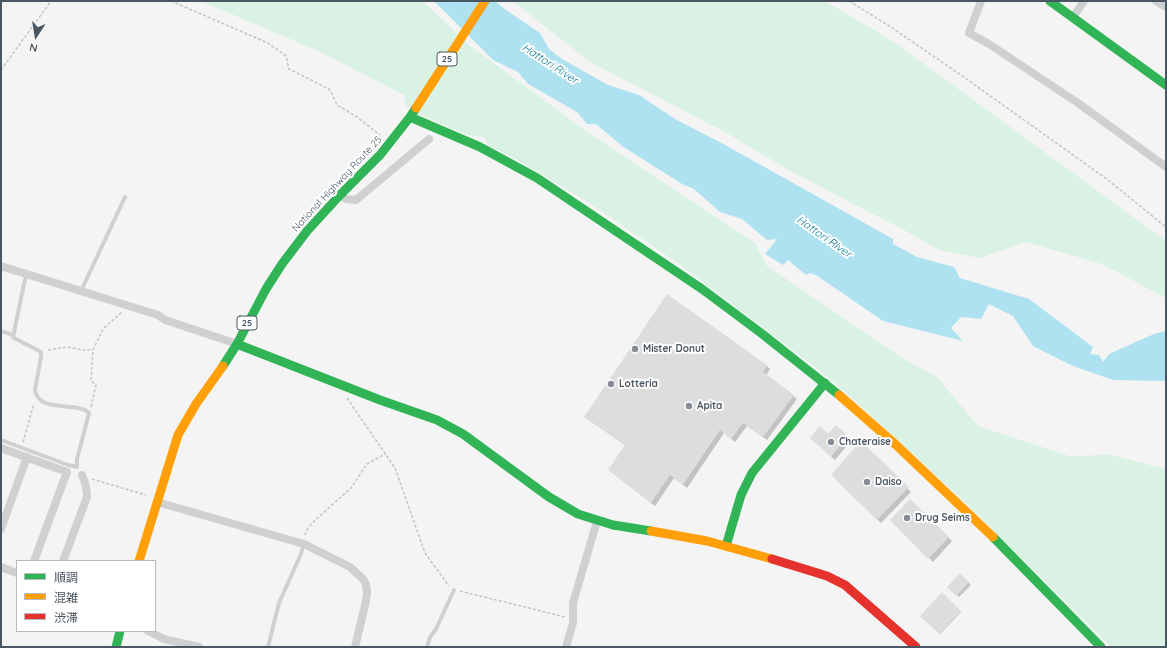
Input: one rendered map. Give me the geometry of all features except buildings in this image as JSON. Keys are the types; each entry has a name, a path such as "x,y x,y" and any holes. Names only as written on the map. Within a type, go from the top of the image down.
{"main road":[{"name":"National Highway Route 25","path":"139,560 178,435 196,404 237,344 255,308 282,264 307,231 380,155 410,118 485,1"},
{"path":"1050,1 1166,84"},
{"path":"410,118 480,147 553,187 702,289 825,383 895,444 973,517 1101,647"},
{"path":"237,344 343,386 422,414 451,428 477,444 555,501 578,514 597,521 625,528 687,537 726,546 818,572 841,582 916,647"},
{"path":"726,546 741,495 752,473 825,383"},
{"path":"116,647 120,632"}],"street":[{"path":"981,1 969,33 989,44 1072,99 1166,167"},
{"path":"1073,17 1084,1"},
{"path":"1156,1 1166,7"},
{"path":"340,195 346,199 356,200 429,139"},
{"path":"1,266 158,315 165,320 237,344"},
{"path":"1,448 67,472 34,560"},
{"path":"1,529 27,457"},
{"path":"63,560 87,497 85,481 82,475"},
{"path":"157,500 304,544 357,572 366,584 366,601 355,647"},
{"path":"566,647 573,623 573,603 597,521"},
{"path":"1,567 16,573"},
{"path":"150,632 164,639 200,647"}],"lane":[{"path":"80,291 125,197"},
{"path":"12,335 27,274"},
{"path":"1,331 12,335 16,339 41,352 35,390 38,397 47,404 86,411 89,413 77,459 77,467 1,440"},
{"path":"268,647 279,603 304,544"},
{"path":"427,647 430,637 436,629 454,590"}],"path":[{"path":"1,70 51,1"},
{"path":"171,1 268,43 286,56 289,68 329,89 337,105 357,117 390,142"},
{"path":"849,1 891,27 968,80 1108,180 1166,227"},
{"path":"86,411 90,411 96,385 91,381 93,350 103,329 129,306"},
{"path":"41,352 68,347 93,350"},
{"path":"343,386 342,391 398,473 425,553 450,588 564,617 573,623"},
{"path":"22,447 36,399 38,397"},
{"path":"304,544 308,528 351,488 367,464 385,454"},
{"path":"82,475 157,500"}],"green space":[{"path":"201,1 423,1 470,46 593,136 755,243 767,266 902,358 936,376 978,426 1069,456 1111,455 1166,469 1166,647 1111,647 976,513 828,377 679,264 586,201 514,158 489,146 484,137 468,135 422,116 406,106 404,95 318,51"},
{"path":"513,1 825,1 894,42 1166,241 1166,298 1102,264 1026,242 980,258 939,250 904,230 792,172 725,132 590,62"}],"water":[{"name":"Hattori River","path":"434,1 495,1 540,33 549,49 562,59 608,85 639,95 675,119 727,146 893,239 893,244 917,257 954,267 960,278 1029,299 1093,347 1090,354 1099,355 1103,362 1109,354 1154,334 1166,331 1166,381 1113,380 1073,366 1033,346 1013,316 989,304 981,319 961,317 951,328 963,341 883,321 816,275 810,273 806,275 788,260 783,265 765,254 777,239 767,240 742,219 720,212 694,189 682,184 622,146 596,124 587,124 577,112 528,84 518,72 493,60"}],"traffic: fast":[{"path":"1050,1 1166,85"},
{"path":"223,366 237,344 266,289 282,264 307,231 380,155 416,108"},
{"path":"410,117 480,147 537,178 702,289 761,333 839,395"},
{"path":"237,344 380,400 437,420 463,434 549,497 578,514 613,525 651,531"},
{"path":"726,546 741,495 752,473 825,383"},
{"path":"993,537 1101,647"},
{"path":"116,647 120,632"}],"traffic: slow":[{"path":"416,108 485,1"},
{"path":"139,560 178,435 196,404 223,366"},
{"path":"839,395 895,444 993,537"},
{"path":"651,531 707,541 772,559"}],"traffic: jam":[{"path":"772,559 827,576 845,585 916,647"}],"place":[{"name":"Mister Donut","path":"635,349"},
{"name":"Lotteria","path":"611,384"},
{"name":"Apita","path":"689,406"},
{"name":"Chateraise","path":"831,442"},
{"name":"Daiso","path":"867,482"},
{"name":"Drug Seims","path":"907,518"}]}
